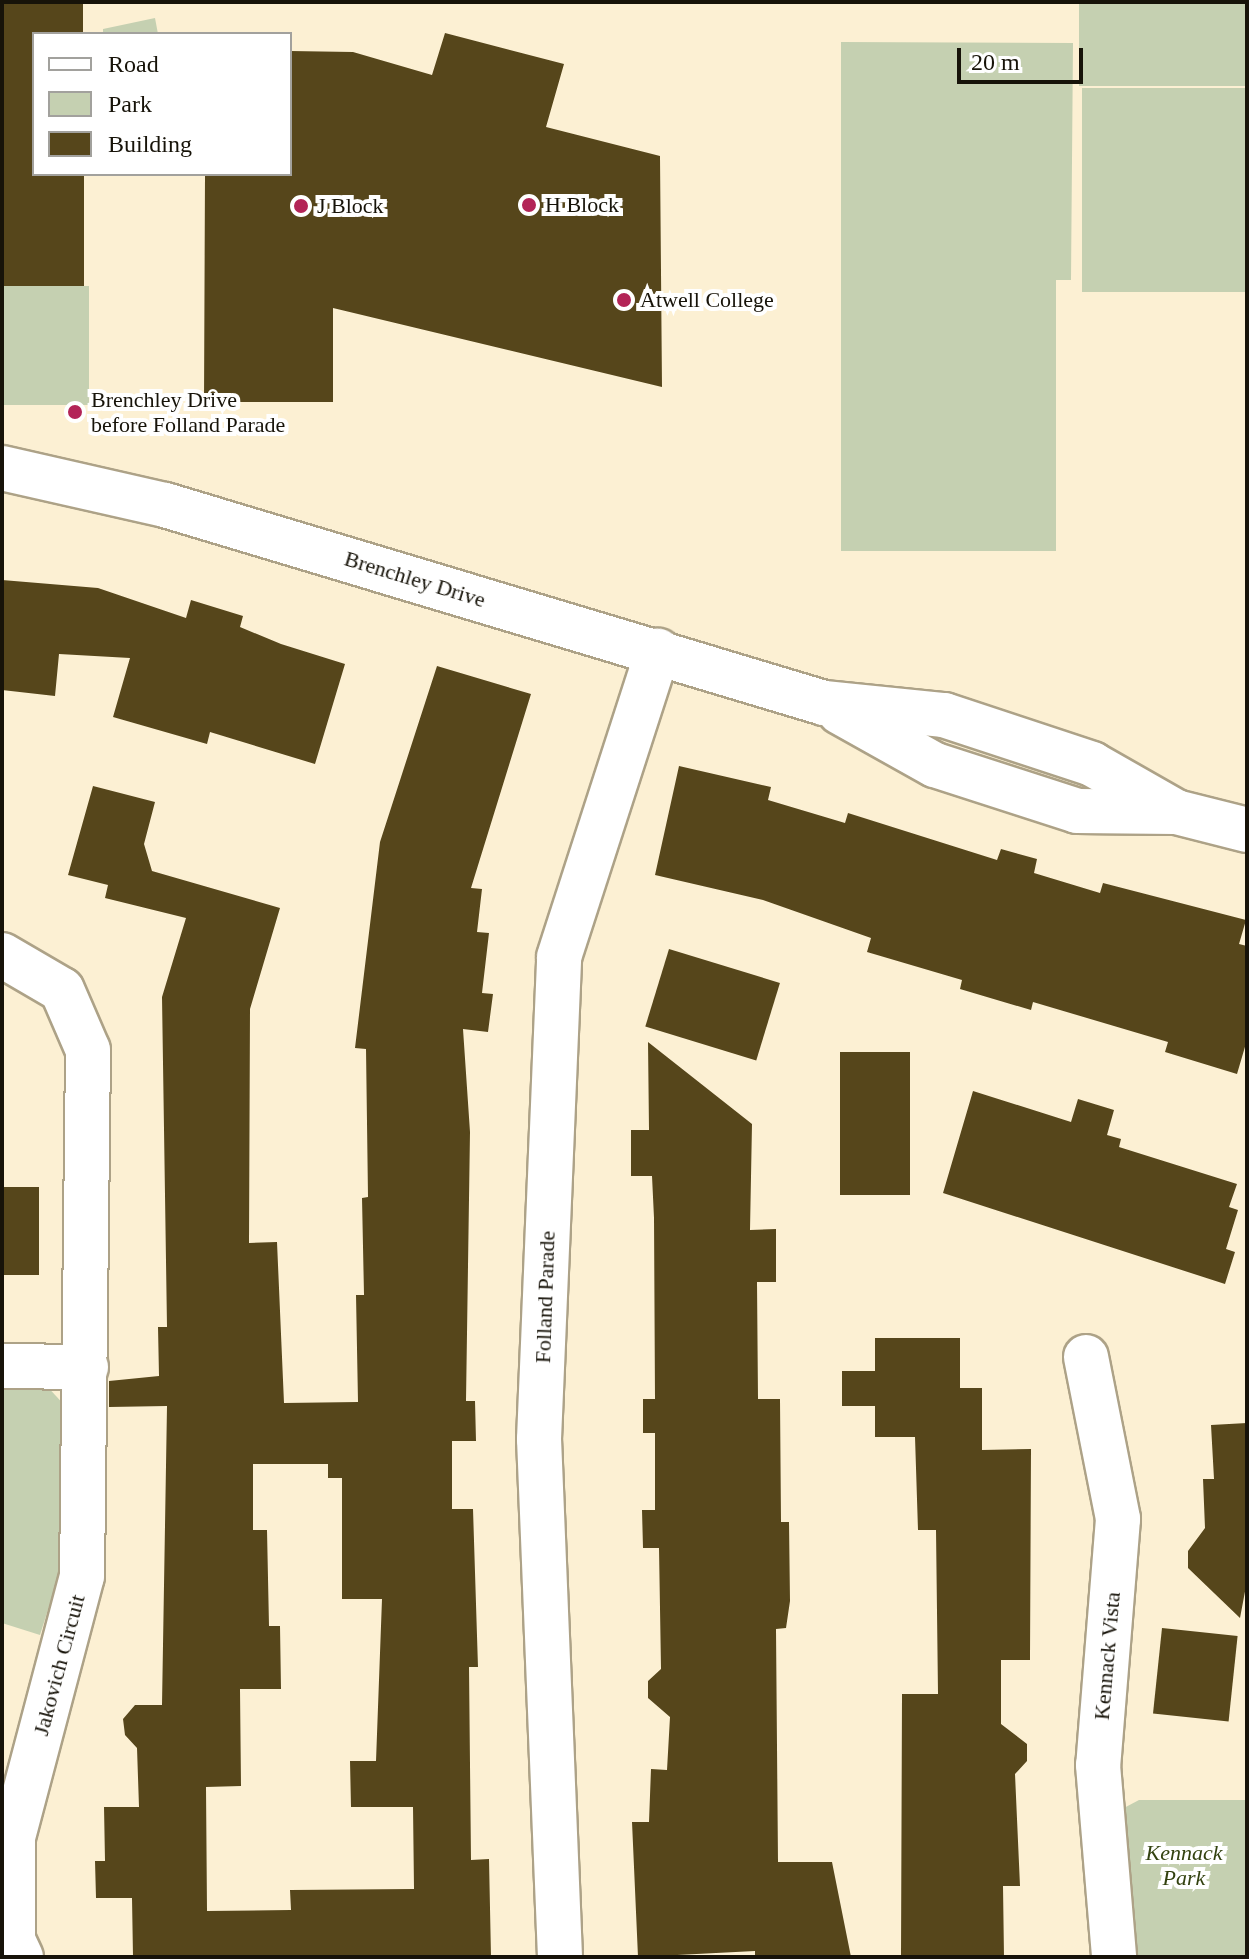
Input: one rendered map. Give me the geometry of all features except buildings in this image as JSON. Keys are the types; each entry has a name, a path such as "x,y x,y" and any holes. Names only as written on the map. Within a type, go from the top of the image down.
{"street":[{"name":"Brenchley Drive","path":"2,468 165,505 824,703 944,715 1092,764 1176,812"},
{"name":"Folland Parade","path":"560,1957 539,1439 559,957 658,651"},
{"name":"Brenchley Drive","path":"824,703 935,765 1077,811 1176,812 1247,830"},
{"path":"1002,787 1018,740"},
{"name":"Jakovich Circuit","path":"2,955 62,990 88,1050 82,1576 13,1838 13,1940 21,1957"},
{"name":"Kennack Vista","path":"1086,1357 1118,1519 1098,1765 1114,1957"},
{"path":"2,1366 86,1367"}],"green space":[{"path":"1079,2 1247,2 1247,86 1079,86"},
{"path":"155,18 158,32 103,32 103,29"},
{"path":"841,42 1073,43 1071,280 1056,280 1056,551 841,551"},
{"path":"1082,88 1247,88 1247,292 1082,292"},
{"path":"2,286 89,286 89,405 2,405"},
{"path":"2,1379 44,1383 68,1409 70,1540 40,1635 2,1623"},
{"name":"Kennack Park","path":"1139,1800 1247,1800 1247,1957 1133,1957 1122,1809"}],"place":[{"name":"H Block","path":"529,205"},
{"name":"J Block","path":"301,206"},
{"name":"Atwell College","path":"624,300"},
{"name":"Brenchley Drive before Folland Parade","path":"75,412"}]}
